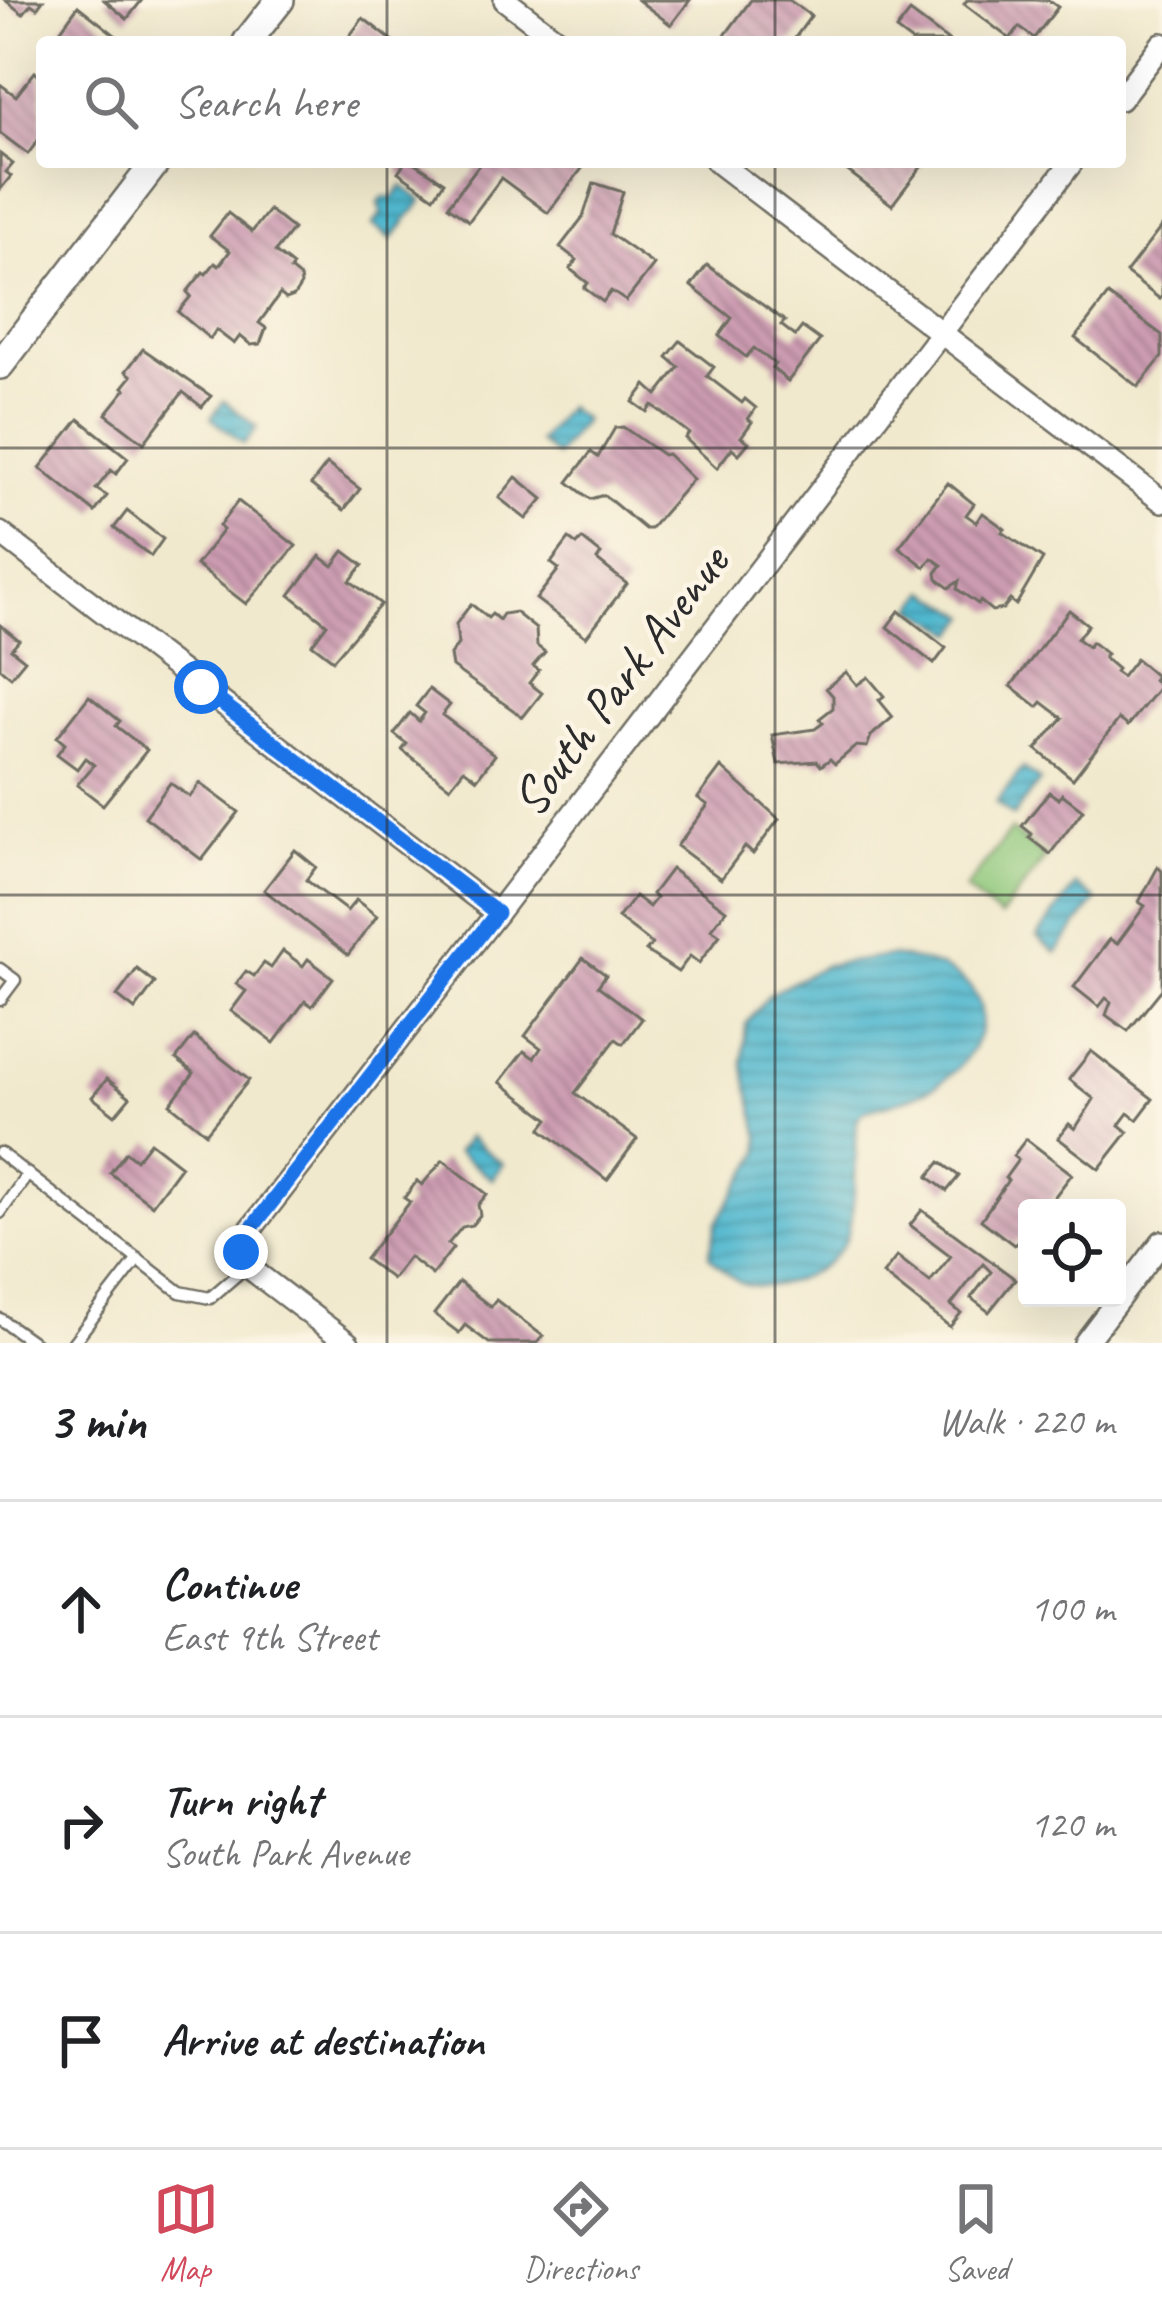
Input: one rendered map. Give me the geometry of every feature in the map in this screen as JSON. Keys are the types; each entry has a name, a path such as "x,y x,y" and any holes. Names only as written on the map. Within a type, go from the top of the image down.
{"street":[{"path":"253,36 280,0"},
{"path":"505,0 552,36"},
{"path":"1126,91 1162,44"},
{"path":"0,365 151,168"},
{"path":"725,168 1162,501"},
{"name":"South Park Avenue","path":"244,1259 244,1238 1067,168"},
{"path":"0,533 497,913"},
{"path":"1085,1343 1162,1242"},
{"path":"244,1259 348,1343"}],"lane":[{"path":"0,969 15,980 0,1000"},
{"path":"0,1153 180,1292 210,1298 244,1259"},
{"path":"0,1213 28,1174"},
{"path":"73,1343 137,1258"},
{"path":"0,1319 34,1343"}],"green space":[{"path":"1011,830 1046,857 1000,917 965,889"}],"water":[{"path":"402,186 422,201 392,239 373,225 382,213 379,203 383,197 393,198"},
{"path":"224,401 257,427 244,444 211,418"},
{"path":"566,407 584,420 556,456 539,442"},
{"path":"927,591 969,616 956,633 914,608"},
{"path":"1023,768 1040,781 1013,816 996,803"},
{"path":"1076,885 1096,900 1056,953 1037,937"},
{"path":"891,956 939,967 970,987 982,1017 973,1048 935,1086 864,1111 857,1120 851,1219 832,1259 785,1283 752,1286 738,1281 709,1256 717,1222 760,1153 743,1063 746,1024 770,994 826,965"},
{"path":"468,1137 503,1164 492,1179 457,1152"}],"building":[{"path":"5,0 43,0 37,8 31,4 23,14"},
{"path":"104,0 142,0 127,19"},
{"path":"638,0 690,0 671,25"},
{"path":"751,0 789,0 811,16 796,36 724,36"},
{"path":"967,0 1048,0 1058,7 1036,36 1019,27 1006,36 964,4"},
{"path":"78,6 116,36 58,36"},
{"path":"910,12 942,36 904,36 896,30"},
{"path":"363,18 386,36 350,36"},
{"path":"35,72 36,143 28,154 0,133 0,84 16,96"},
{"path":"0,154 13,164 0,190"},
{"path":"423,168 444,182 434,197 398,172"},
{"path":"476,168 582,168 548,213 501,178 469,221 448,206"},
{"path":"844,168 920,168 892,205"},
{"path":"594,183 623,192 610,234 654,265 626,301 611,291 603,302 584,288 588,283 570,269 577,260 560,247 583,217"},
{"path":"269,210 293,229 275,252 293,266 290,270 301,285 294,296 286,299 280,294 259,323 266,328 260,344 251,345 240,336 234,344 216,330 210,339 178,312 203,272 215,263 219,266 230,251 210,236 228,213 252,232"},
{"path":"1162,226 1162,296 1160,299 1126,273"},
{"path":"707,265 785,321 781,325 795,336 802,327 820,340 788,381 754,348 746,357 719,336 732,318 691,286"},
{"path":"1108,295 1162,335 1162,357 1138,387 1075,338"},
{"path":"680,341 714,367 707,376 756,408 741,437 749,442 739,454 732,448 717,468 685,438 689,433 652,405 647,412 633,402 646,385 657,395 679,367 667,357"},
{"path":"143,349 211,396 202,407 183,392 144,443 106,414 126,389 132,376 126,371"},
{"path":"79,419 128,458 96,489 107,496 95,512 40,468"},
{"path":"623,427 667,454 693,479 650,529 604,495 590,499 568,482 591,452 598,457 615,428"},
{"path":"327,464 360,489 344,510 311,485"},
{"path":"516,477 543,499 526,519 499,498"},
{"path":"948,483 974,504 966,515 976,522 983,513 1043,559 1016,605 1010,600 1003,609 992,611 957,589 959,581 949,588 937,579 942,565 932,558 925,567 899,547"},
{"path":"238,501 296,546 246,604 196,565"},
{"path":"127,511 163,539 151,556 114,528"},
{"path":"569,539 577,545 582,539 601,554 597,560 627,584 586,637 536,599 559,569 551,563"},
{"path":"344,551 363,565 350,581 381,604 333,660 312,644 327,624 290,595 320,556 333,566"},
{"path":"471,604 488,618 492,614 499,620 515,612 536,629 537,646 545,652 533,666 539,670 529,683 542,693 523,717 452,667 450,655 458,644 456,624"},
{"path":"1069,610 1088,625 1077,639 1088,647 1092,642 1107,654 1104,658 1115,672 1122,677 1136,659 1156,676 1153,680 1160,686 1128,726 1119,719 1073,779 1036,749 1063,718 1042,702 1038,707 1011,686"},
{"path":"899,611 946,648 934,664 887,627"},
{"path":"0,625 19,640 11,649 25,660 11,677 0,668"},
{"path":"846,672 857,685 868,677 893,717 871,736 867,747 856,746 835,764 830,759 821,766 817,761 778,764 772,735 815,729 823,723 819,719 833,708 833,696 826,688"},
{"path":"429,689 450,705 442,715 495,755 477,779 464,769 450,787 402,750 407,744 394,734 410,713 419,721 425,713 416,706"},
{"path":"89,696 147,750 103,805 77,785 94,765 85,758 77,769 57,754 65,744 57,737"},
{"path":"721,767 779,819 753,854 745,847 721,879 677,846 708,805 698,798"},
{"path":"170,783 190,797 200,783 239,812 202,860 145,817"},
{"path":"1049,792 1059,799 1062,794 1083,810 1050,854 1022,826"},
{"path":"295,850 316,867 306,880 347,911 356,900 377,916 348,955 264,890"},
{"path":"1158,867 1162,871 1162,989 1128,1031 1106,1015 1111,1002 1106,998 1099,1007 1074,987 1110,939 1117,944 1145,906 1139,902"},
{"path":"671,869 726,910 711,929 720,935 699,963 690,956 678,972 646,951 652,944 618,918 635,896 649,907 656,898 652,894"},
{"path":"283,951 303,966 308,959 333,978 312,1006 305,1001 274,1043 231,1011 246,991 236,984 246,971 254,976 264,963 271,968"},
{"path":"583,958 606,975 598,986 642,1019 623,1044 616,1039 575,1093 637,1139 607,1180 541,1129 549,1119 500,1082 524,1051 534,1058 541,1048 525,1036"},
{"path":"137,969 155,983 135,1010 117,996"},
{"path":"194,1036 249,1080 206,1133 170,1104 194,1073 176,1059"},
{"path":"1091,1051 1153,1099 1137,1120 1128,1113 1119,1125 1128,1132 1099,1169 1058,1138 1069,1124 1075,1129 1094,1099 1069,1079"},
{"path":"107,1079 130,1097 115,1115 92,1097"},
{"path":"1026,1139 1072,1174 1053,1199 1018,1199 1018,1241 1014,1245 981,1220 1018,1160 1013,1156"},
{"path":"150,1142 181,1166 152,1205 110,1173 126,1152 136,1160"},
{"path":"443,1160 487,1194 478,1205 480,1215 448,1244 453,1248 432,1275 409,1257 392,1279 365,1259 410,1202 404,1198 417,1181 422,1185"},
{"path":"940,1162 959,1176 947,1191 928,1177"},
{"path":"922,1210 1015,1279 989,1312 971,1298 991,1272 983,1264 951,1305 961,1313 950,1327 883,1274 897,1256 930,1282 951,1256 910,1225"},
{"path":"459,1282 491,1307 496,1300 543,1336 537,1343 489,1343 465,1325 459,1333 434,1314"}],"route":[{"path":"201,687 497,913 244,1238 241,1252"}]}
